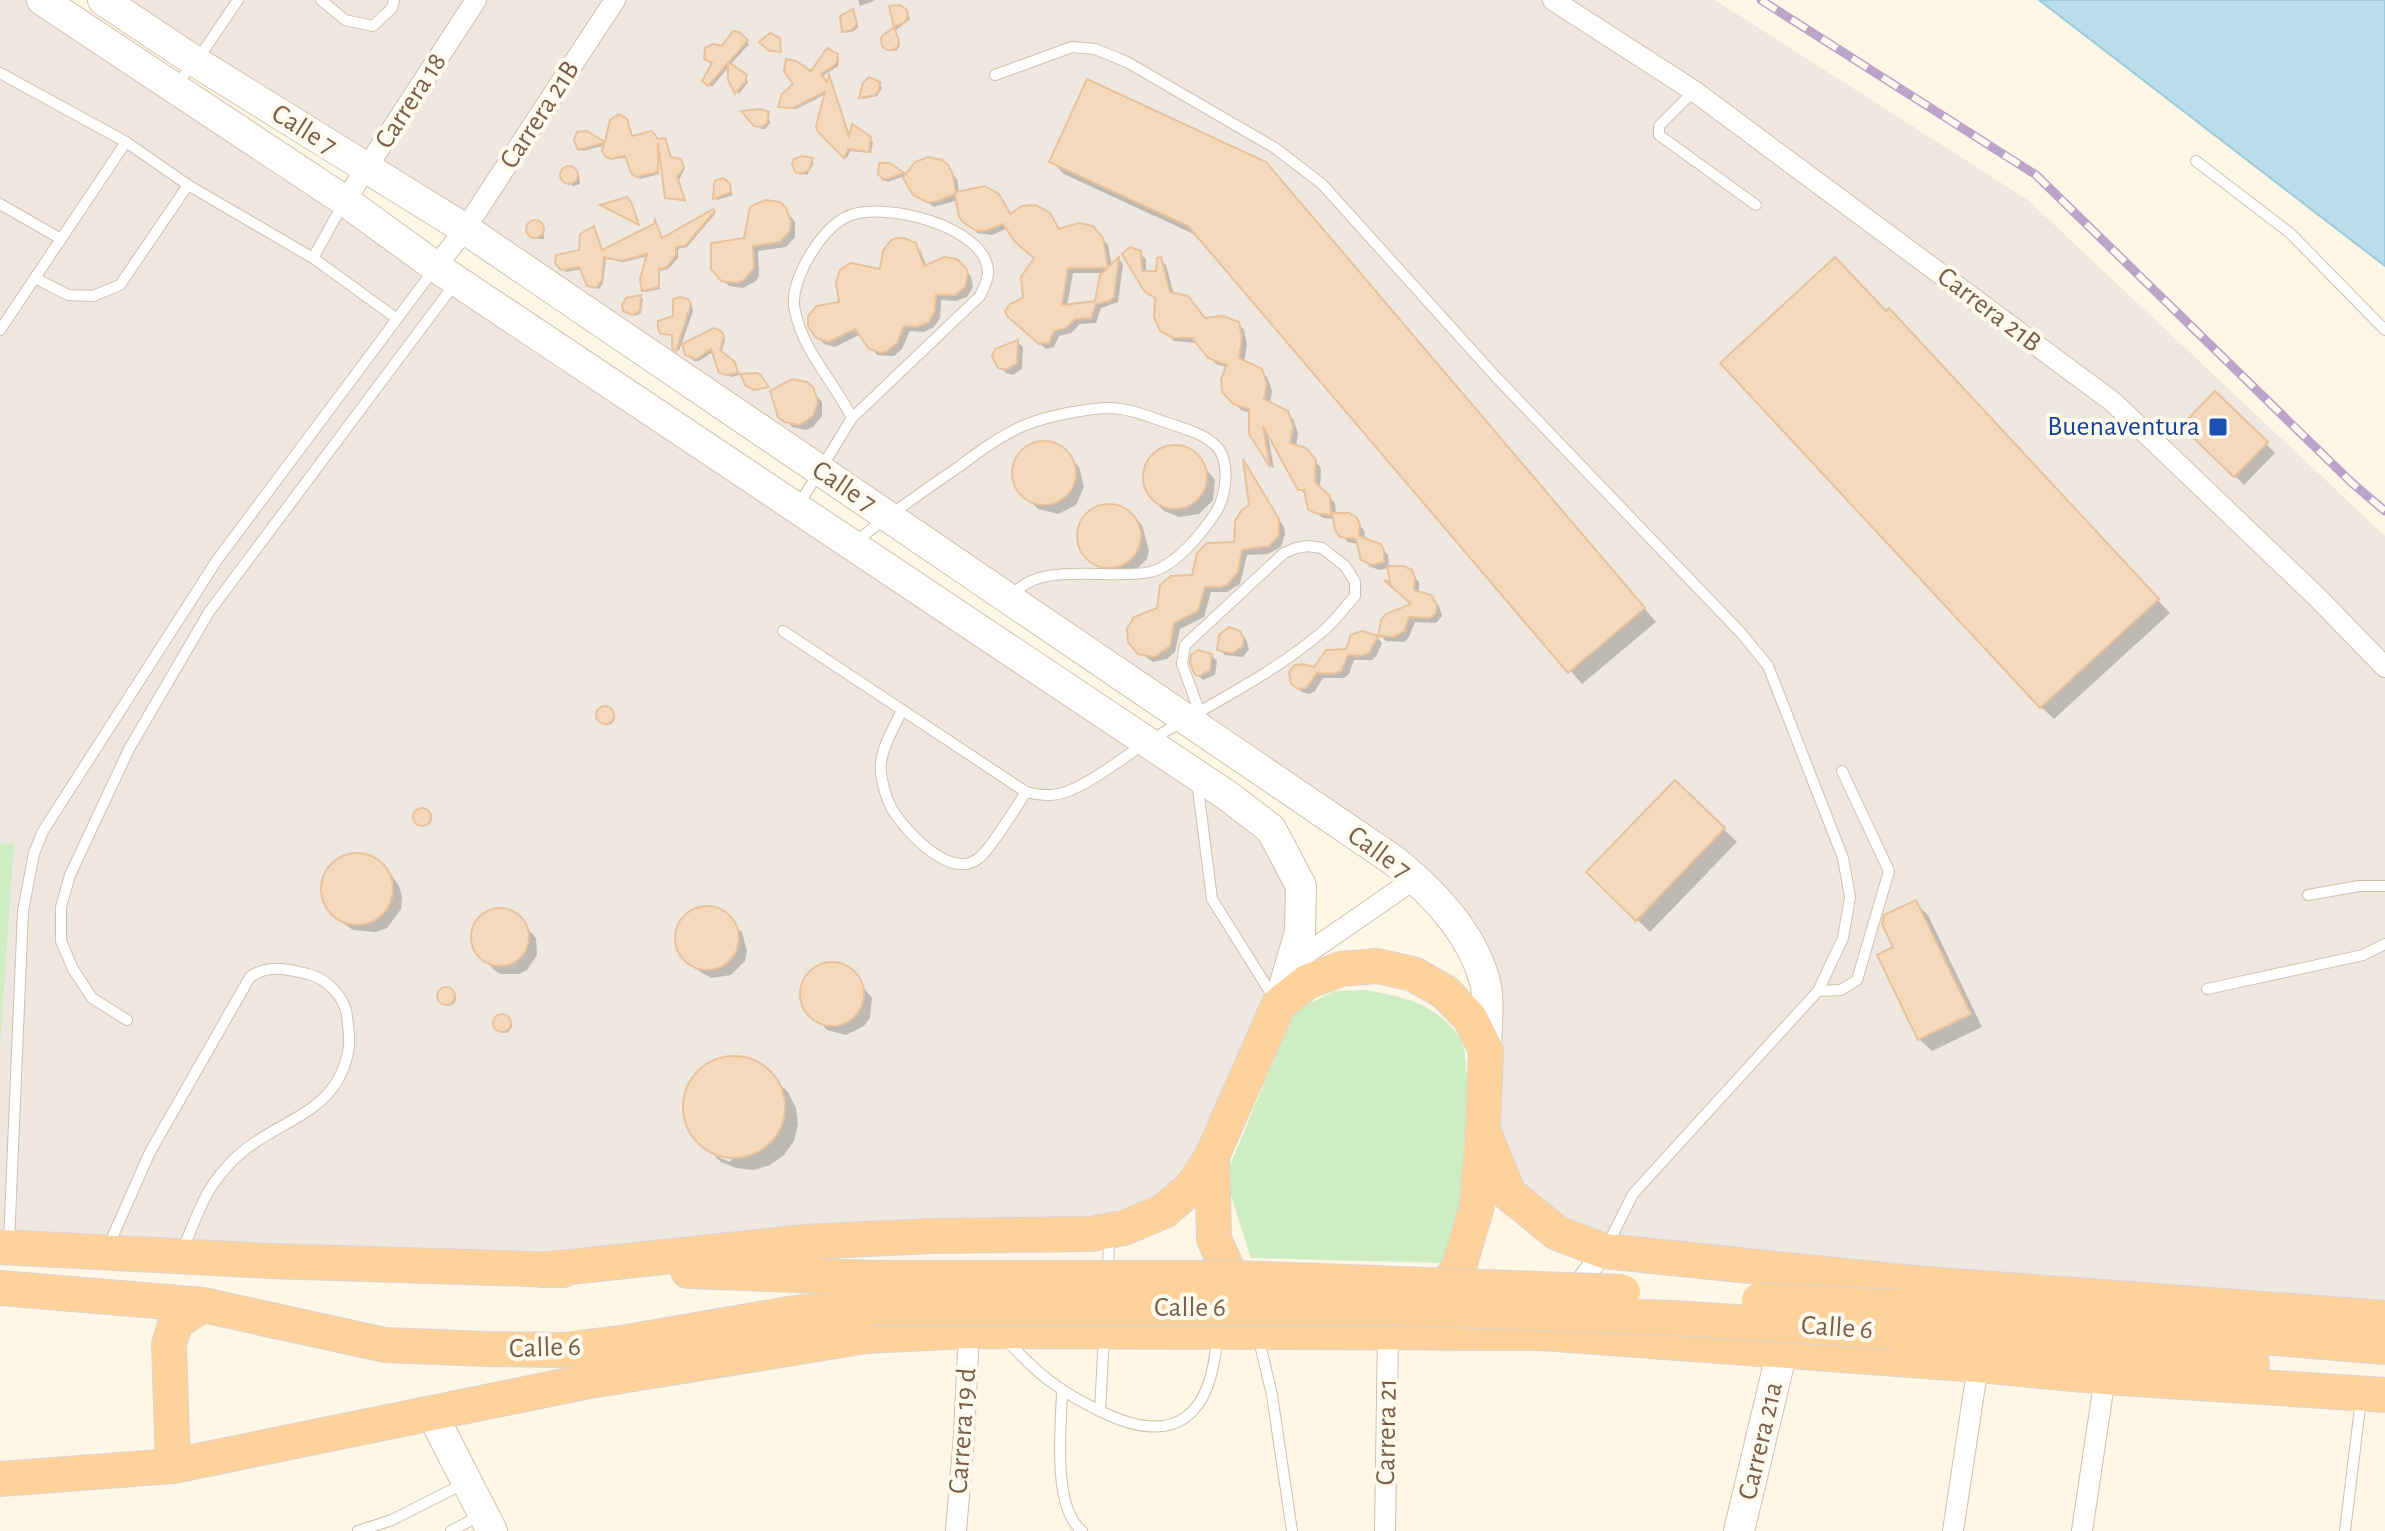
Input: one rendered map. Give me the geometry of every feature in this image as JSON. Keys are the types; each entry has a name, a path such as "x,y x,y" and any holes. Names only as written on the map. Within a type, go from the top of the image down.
{"highway":[{"path":"542,1270 804,1242 1110,1232 1135,1224 1164,1211 1192,1187 1212,1156 1279,1004 1307,982 1341,969 1377,966 1413,974 1445,992 1470,1018 1486,1050 1477,1206 1467,1245 1460,1264 1404,1332"},
{"path":"1483,1131 1509,1194 1557,1233 1604,1251 1913,1283 2385,1318"},
{"path":"1212,1156 1214,1239 1256,1330"},
{"name":"Calle 6","path":"5,1248 542,1270 642,1270 872,1293 1672,1318 1894,1320 2385,1347"},
{"name":"Calle 6","path":"0,1288 203,1305 385,1345 564,1350 801,1312 872,1293"},
{"path":"173,1466 169,1344 176,1322 203,1305"},
{"path":"0,1479 173,1466 584,1382 866,1336 983,1331 1105,1317 1218,1330 1542,1333 2105,1377 2377,1388"},
{"name":"Calle 6","path":"1894,1320 2377,1388"},
{"path":"385,1345 497,1371 584,1382"}],"main road":[{"name":"Calle 7","path":"42,0 345,201 446,274 1197,775 1271,829 1301,886 1300,932 1279,1004"},
{"name":"Calle 7","path":"103,0 366,170 465,229 1010,600 1194,717 1393,860 1416,878 1465,934 1485,983 1486,1050"},
{"name":"Carrera 21a","path":"1739,1531 1782,1351"},
{"path":"431,1412 487,1523"}],"street":[{"name":"Carrera 18","path":"345,201 476,0"},
{"name":"Carrera 21B","path":"446,274 465,229 615,0"},
{"name":"Carrera 21B","path":"1553,0 1694,91 2113,402 2318,598 2385,667"},
{"path":"1290,965 1416,878"},
{"path":"1542,1333 1604,1251"},
{"name":"Carrera 19 d","path":"956,1531 964,1435 983,1331"},
{"name":"Carrera 21","path":"1385,1531 1404,1332"},
{"path":"1953,1531 1978,1365"},
{"path":"2082,1531 2105,1377"}],"lane":[{"path":"173,87 196,62 238,0"},
{"path":"321,0 345,20 373,26 392,8 394,0"},
{"path":"995,75 1072,47 1095,49 1127,62 1275,148 1322,184 1496,377 1742,634 1768,666 1843,858 1850,897 1843,938 1818,991 1633,1194 1604,1251"},
{"path":"0,73 126,142 188,185 313,258 396,318"},
{"path":"1694,91 1659,126 1659,135 1756,205"},
{"path":"0,330 126,142"},
{"path":"2196,161 2290,233 2385,330"},
{"path":"35,278 68,295 93,296 120,285 188,185"},
{"path":"313,258 345,201"},
{"path":"0,204 61,239"},
{"path":"797,508 852,418 980,296 988,274 984,256 962,237 930,218 883,210 845,218 815,245 797,280 794,308 806,344 852,418"},
{"path":"5,1248 23,911 43,831 217,560 396,318 446,274"},
{"path":"127,1020 92,998 73,969 61,941 61,907 70,875 129,749 209,612 446,274"},
{"path":"852,544 980,451 1023,426 1076,412 1111,408 1133,410 1195,432 1216,445 1224,457 1224,488 1218,509 1177,557 1152,572 1108,576 1075,572 1046,576 1018,589 1010,600"},
{"path":"783,631 1026,792 1049,797 1072,790 1194,717 1323,631 1355,596 1355,582 1345,566 1322,548 1308,546 1284,553 1185,645 1182,664 1194,717"},
{"path":"902,710 881,761 882,779 892,808 924,846 947,862 962,864 979,858 1026,792"},
{"path":"1818,991 1841,990 1857,980 1889,871 1842,771"},
{"path":"1197,775 1212,899 1279,1004"},
{"path":"2308,895 2359,886 2385,886"},
{"path":"2207,989 2363,955 2385,944"},
{"path":"106,1253 150,1152 250,977 259,971 282,968 316,975 334,989 346,1009 349,1045 342,1072 329,1092 301,1117 242,1152 217,1178 179,1257"},
{"path":"1107,1288 1110,1232"},
{"path":"1100,1411 1105,1317"},
{"path":"983,1331 1062,1392 1124,1422 1148,1428 1169,1425 1189,1414 1204,1400 1216,1362 1218,1330"},
{"path":"1256,1330 1272,1395 1292,1531"},
{"path":"2345,1531 2377,1388"},
{"path":"1062,1392 1061,1455 1065,1500 1074,1525 1082,1531"},
{"path":"358,1531 394,1525 467,1482"},
{"path":"451,1531 487,1523"}],"shaded area":[{"path":"0,0 42,0 1228,796 1301,886 1279,1005 1164,1211 542,1270 0,1247"},
{"path":"103,0 1715,0 2028,200 2385,536 2385,1318 1557,1233 1483,1131 1485,983 1416,878"}],"green space":[{"path":"0,843 14,844 0,1046"},
{"path":"1366,990 1394,996 1431,1010 1461,1039 1468,1094 1468,1151 1466,1211 1460,1231 1445,1263 1251,1258 1225,1177 1295,1010 1335,991"}],"water":[{"path":"2039,0 2385,0 2385,266"}],"building":[{"path":"900,5 907,10 908,16 905,22 894,27 889,6"},
{"path":"853,9 857,24 851,30 842,32 840,16"},
{"path":"894,27 898,46 887,50 882,46 882,36"},
{"path":"733,31 748,40 729,62 747,75 735,94 728,80 728,63 708,86 702,81 712,63 704,59 705,48 713,44 722,46"},
{"path":"770,33 780,38 781,52 769,51 759,42"},
{"path":"827,48 838,54 838,60 821,74 827,82 829,75 849,136 852,124 871,137 869,152 848,149 844,158 818,132 816,126 825,92 793,108 778,107 782,94 793,84 784,71 786,59 796,61 811,71"},
{"path":"869,77 880,82 879,90 875,95 859,98 863,83"},
{"path":"1087,79 1266,162 1645,608 1568,673 1188,226 1049,162"},
{"path":"760,109 769,112 767,123 762,127 754,126 741,111"},
{"path":"619,114 627,119 632,136 652,131 658,139 665,138 671,157 681,159 684,167 677,177 685,200 665,198 658,143 658,172 636,177 631,173 625,156 606,157 602,151 604,143 578,150 574,140 577,132 587,131 605,142 610,120"},
{"path":"802,156 813,158 809,170 801,174 795,172 792,164 794,159"},
{"path":"928,157 942,160 952,172 956,192 985,186 999,194 1010,214 1022,206 1036,205 1050,213 1059,229 1079,223 1093,226 1103,238 1108,267 1119,257 1114,297 1096,304 1091,318 1075,319 1066,328 1054,331 1049,343 1039,344 1005,311 1010,304 1023,298 1021,277 1034,258 1015,242 1003,224 977,231 964,223 959,217 955,194 935,202 927,202 913,195 903,178 915,162","holes":["1068,268 1107,268 1100,275 1095,301 1062,305"]},
{"path":"879,163 890,163 904,173 884,180 878,174"},
{"path":"565,166 573,166 578,175 576,182 565,184 560,179 560,171"},
{"path":"723,178 730,183 731,192 713,199 714,184"},
{"path":"627,197 631,202 639,225 600,205"},
{"path":"765,200 780,202 786,208 791,222 790,230 780,242 753,246 754,268 744,280 737,283 721,281 711,269 711,243 744,238 750,207"},
{"path":"713,209 715,211 685,246 676,247 676,255 666,268 659,269 659,287 642,291 640,279 647,254 621,261 604,257 602,280 596,288 587,286 579,267 561,270 555,263 556,255 579,250 580,234 594,226 602,250 654,224 655,220 662,238"},
{"path":"531,220 539,220 544,229 542,236 531,238 526,233 526,225"},
{"path":"897,238 916,243 924,266 944,257 957,259 968,274 965,287 956,295 936,295 935,311 929,322 917,327 904,326 897,343 887,351 881,353 869,349 855,329 828,342 816,338 808,326 808,316 817,306 839,302 836,282 840,270 851,263 880,269 883,251 891,240"},
{"path":"1130,247 1141,251 1142,271 1156,271 1157,258 1161,257 1170,292 1188,296 1205,318 1223,316 1239,322 1242,338 1239,358 1262,369 1267,384 1264,399 1288,411 1293,426 1290,443 1306,448 1316,460 1315,482 1330,496 1331,515 1308,509 1304,490 1298,490 1263,426 1270,467 1249,434 1249,409 1233,404 1222,392 1221,379 1227,365 1208,358 1192,338 1173,338 1160,331 1154,317 1155,298 1144,291 1122,254"},
{"path":"1835,257 1886,311 1889,308 2159,599 2040,708 1720,363"},
{"path":"641,295 640,311 632,315 623,311 626,298"},
{"path":"673,299 688,299 691,304 676,351 672,348 672,335 661,334 658,321 673,316"},
{"path":"714,328 724,336 720,350 735,362 738,373 719,373 711,349 696,359 685,355 682,344"},
{"path":"1018,340 1017,364 1006,370 998,368 992,357 995,349"},
{"path":"757,373 769,387 754,390 746,386 740,374"},
{"path":"792,379 807,382 813,387 818,402 813,416 800,425 784,422 778,417 770,391"},
{"path":"2215,391 2268,442 2234,477 2181,426"},
{"path":"1044,441 1062,447 1070,455 1076,473 1070,491 1062,499 1044,505 1026,499 1018,491 1012,473 1018,455 1026,447"},
{"path":"1175,445 1193,451 1201,459 1207,477 1201,495 1193,503 1175,509 1157,503 1149,495 1143,477 1149,459 1157,451"},
{"path":"1243,459 1279,519 1279,535 1269,546 1242,550 1238,572 1228,584 1205,587 1198,611 1174,623 1170,646 1154,657 1138,654 1128,642 1127,629 1134,617 1157,608 1160,585 1171,576 1192,575 1197,553 1207,543 1234,542 1235,521 1249,505"},
{"path":"1109,504 1127,510 1135,518 1141,536 1135,554 1127,562 1109,568 1091,562 1083,554 1077,536 1083,518 1091,510"},
{"path":"1332,513 1349,513 1356,517 1360,524 1359,536 1381,544 1384,562 1372,565 1361,560 1356,539 1340,537 1335,530"},
{"path":"1387,566 1404,566 1412,570 1414,590 1431,595 1437,605 1436,613 1430,618 1409,617 1404,631 1394,637 1378,636 1381,620 1386,614 1411,604 1384,580 1390,582"},
{"path":"1229,627 1240,631 1244,638 1243,646 1232,653 1217,650 1219,635"},
{"path":"1362,631 1378,636 1369,653 1348,655 1341,671 1334,674 1317,673 1306,688 1298,689 1291,684 1289,672 1295,665 1314,667 1326,650 1346,649 1351,635"},
{"path":"1198,650 1212,654 1210,670 1200,676 1195,675 1190,663 1191,655"},
{"path":"605,706 614,715 605,724 596,715"},
{"path":"1675,780 1725,828 1636,921 1586,872"},
{"path":"422,808 431,817 422,826 413,817"},
{"path":"357,853 377,859 387,869 393,889 387,909 377,919 357,925 337,919 327,909 321,889 327,869 337,859"},
{"path":"1916,900 1971,1014 1918,1040 1877,955 1893,947 1882,924 1884,915"},
{"path":"707,906 725,912 733,920 739,938 733,956 725,964 707,970 689,964 681,956 675,938 681,920 689,912"},
{"path":"500,908 521,916 529,937 521,958 500,966 479,958 471,937 479,916"},
{"path":"832,962 850,968 858,976 864,994 858,1012 850,1020 832,1026 814,1020 806,1012 800,994 806,976 814,968"},
{"path":"446,987 455,996 446,1005 437,996"},
{"path":"502,1014 511,1023 502,1032 493,1023"},
{"path":"734,1056 753,1060 770,1071 781,1088 785,1107 781,1126 770,1143 753,1154 734,1158 715,1154 698,1143 687,1126 683,1107 687,1088 698,1071 715,1060"}],"railway":[{"path":"1761,0 2036,175 2352,483 2385,511"}],"place":[{"name":"Buenaventura","path":"2218,427"}]}
